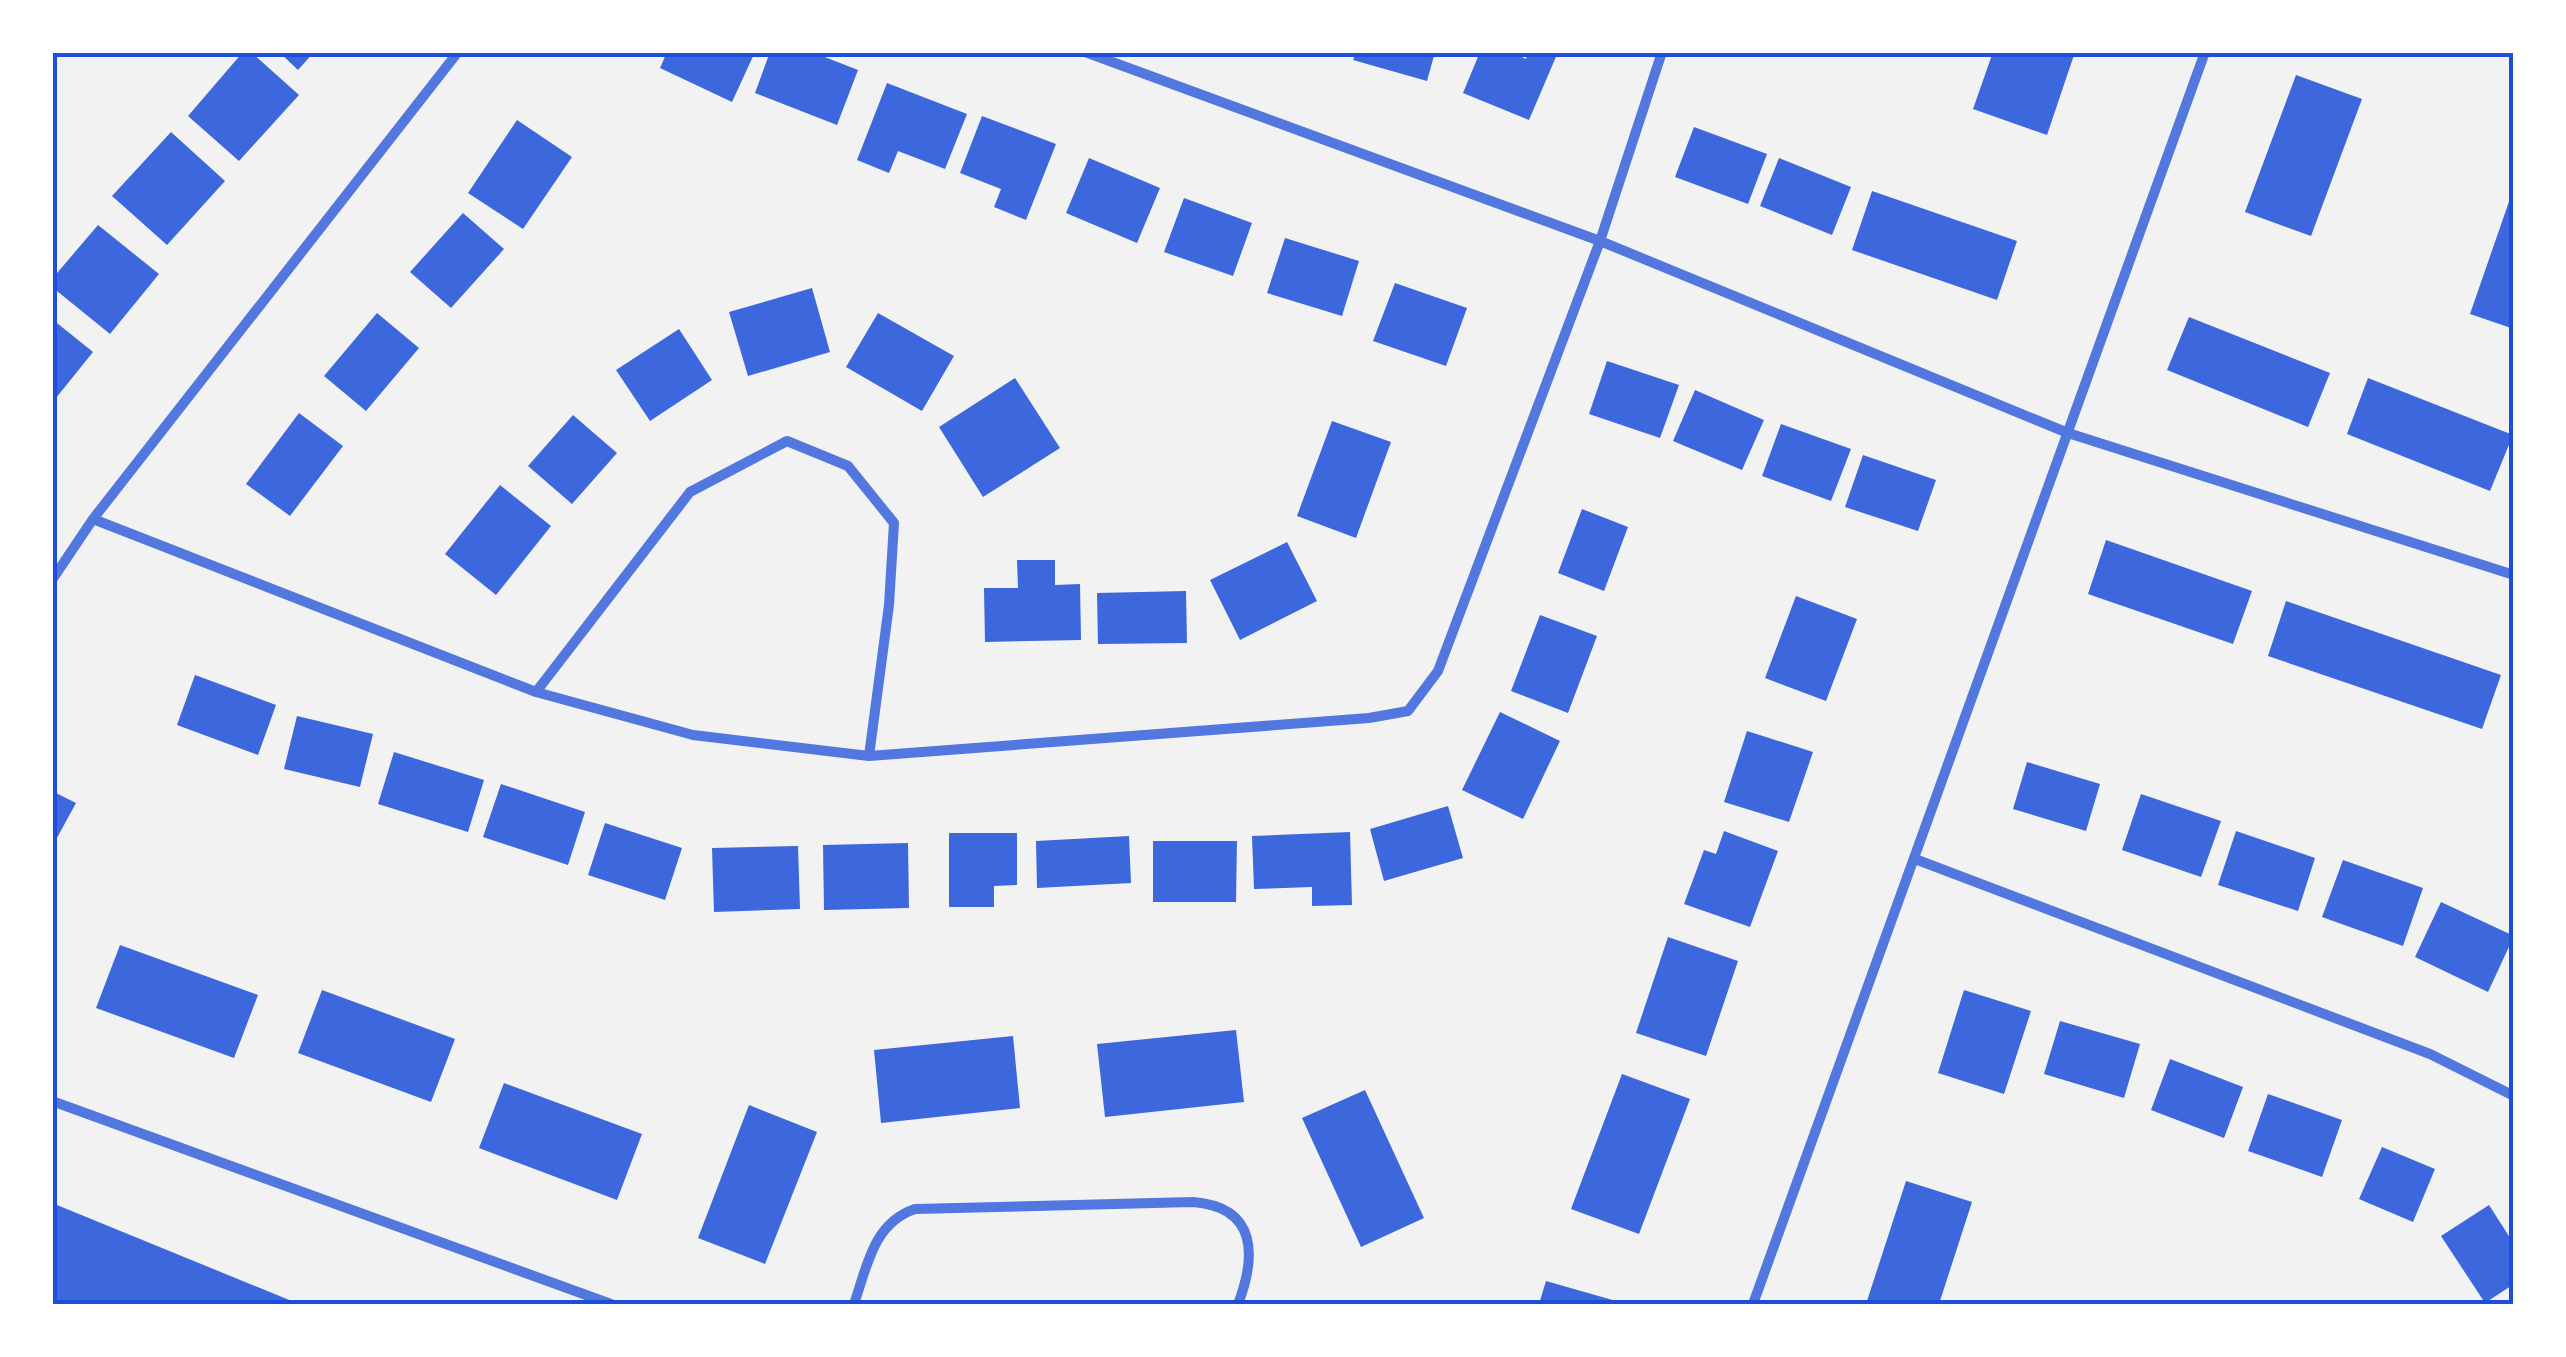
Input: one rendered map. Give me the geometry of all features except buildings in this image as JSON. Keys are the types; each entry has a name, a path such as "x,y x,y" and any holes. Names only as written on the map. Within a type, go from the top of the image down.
{"street":[{"path":"52,580 93,519 458,52"},
{"path":"1085,52 1600,241 2068,433 2514,575"},
{"path":"93,519 536,692 693,735 870,756 1369,718 1408,711 1438,671 1600,241 1662,52"},
{"path":"1753,1304 2205,52"},
{"path":"536,692 690,492 787,441 848,466 894,523 870,756"},
{"path":"1915,859 2430,1054 2514,1096"},
{"path":"52,1100 611,1304"},
{"path":"854,1304 880,1234 895,1218 915,1209 1193,1202 1224,1211 1246,1236 1250,1268 1238,1304"}]}
